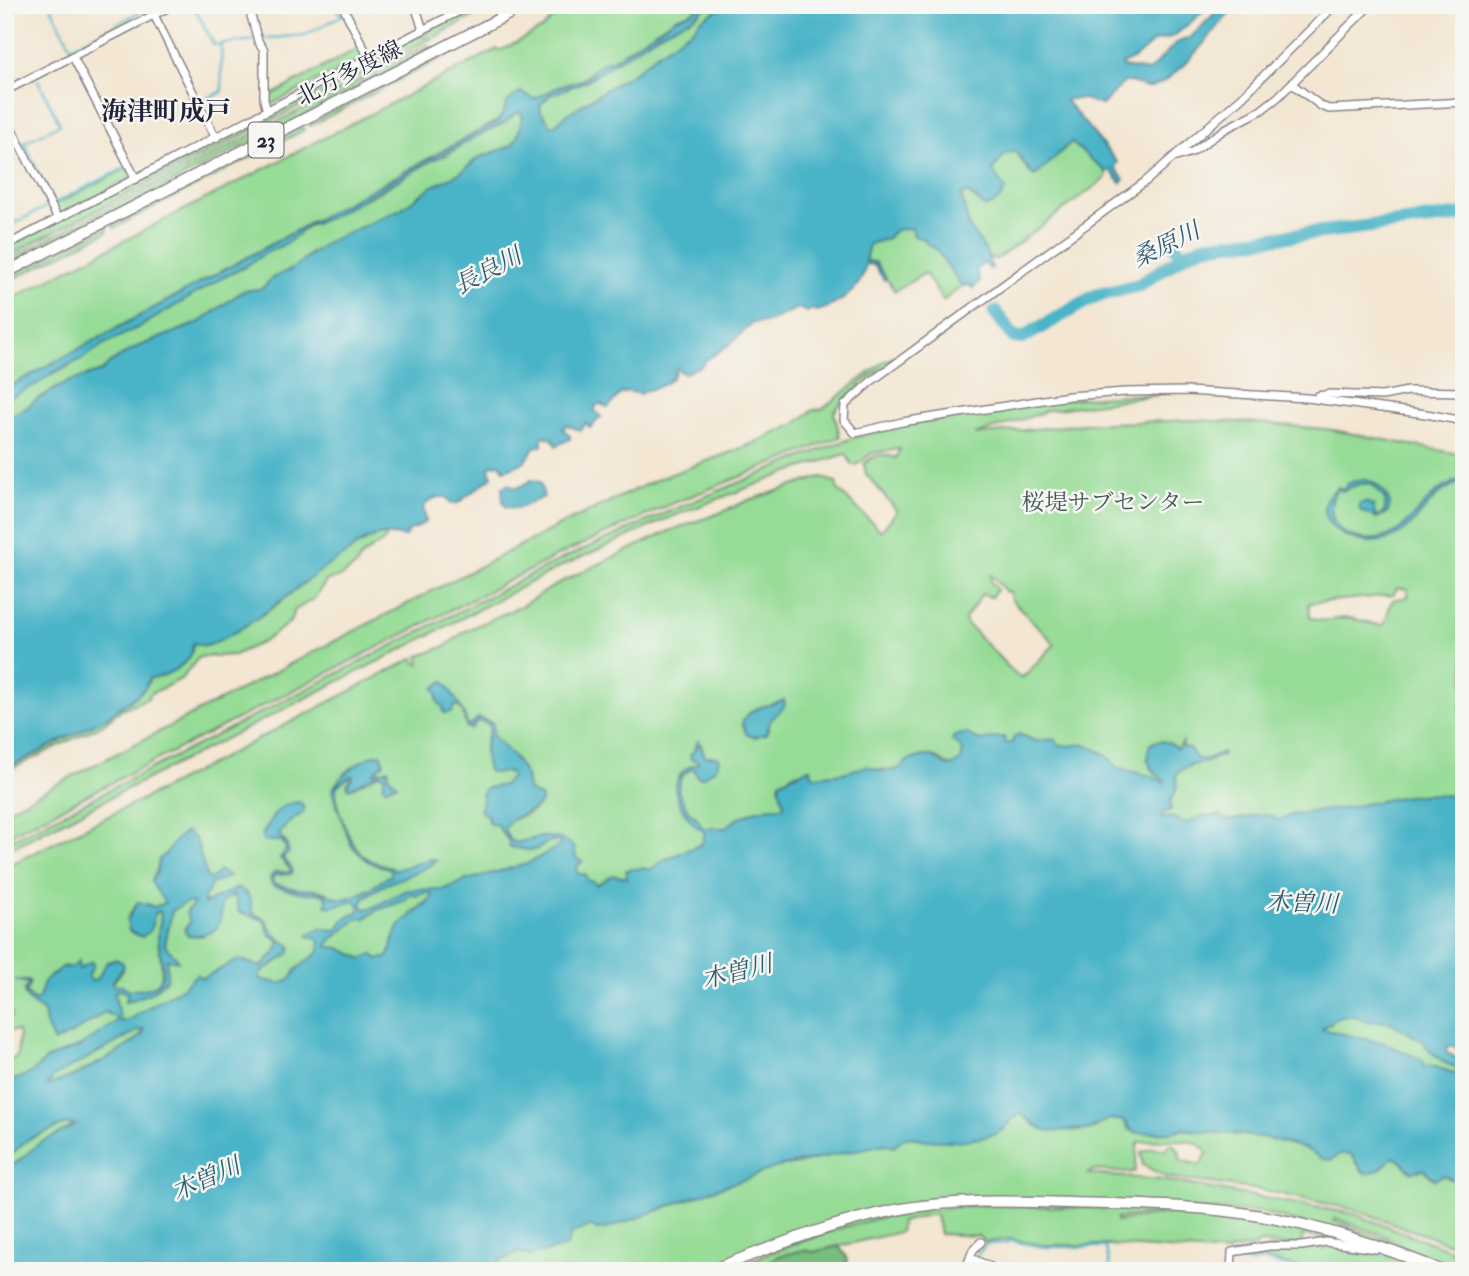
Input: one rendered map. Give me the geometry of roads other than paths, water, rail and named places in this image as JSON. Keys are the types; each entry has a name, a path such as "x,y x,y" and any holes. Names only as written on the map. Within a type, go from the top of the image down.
{"street":[{"path":"149,5 216,138"},
{"path":"5,91 173,5"},
{"path":"248,5 258,41 264,50 264,100 267,111"},
{"path":"342,5 369,58"},
{"path":"415,5 423,30"},
{"path":"5,246 471,5"},
{"name":"北方多度線","path":"5,273 526,5"},
{"path":"1335,5 1241,98 1146,181 860,390 845,405 843,413 846,424 855,433 902,422 1069,396 1200,391 1307,398 1464,421"},
{"path":"1172,158 1192,152 1234,123 1260,111 1292,84 1370,5"},
{"path":"73,57 136,179"},
{"path":"1292,84 1329,109 1464,102"},
{"path":"5,116 58,219"},
{"path":"1307,398 1330,394 1382,396 1408,391 1464,392"},
{"path":"709,1271 872,1215 940,1204 1029,1201 1158,1206 1261,1216 1388,1248 1443,1271"},
{"path":"965,1271 973,1250 981,1242"},
{"path":"1231,1271 1232,1252 1269,1245 1302,1246 1326,1242 1375,1250 1388,1248"},
{"path":"971,1258 999,1271"}],"water":[{"name":"長良川","path":"700,5 707,5 694,17 660,33 586,81 550,95 540,105 541,112 551,125 555,125 567,114 636,71 696,27 700,20 726,5 1211,5 1174,36 1153,42 1135,58 1122,64 1123,67 1149,71 1176,43 1191,37 1223,5 1236,5 1184,65 1161,83 1144,87 1124,82 1102,105 1083,99 1067,99 1118,163 1114,167 1124,179 1121,183 1110,170 1106,172 1071,142 1034,176 1015,151 1005,154 992,170 1005,189 1004,193 990,205 983,207 968,193 961,195 969,227 985,249 992,268 984,263 976,270 980,282 973,288 969,285 962,286 935,248 928,245 924,239 914,236 912,228 895,230 886,239 869,244 865,261 875,262 886,278 884,280 874,265 866,264 860,281 842,300 817,311 812,309 807,312 798,308 768,322 753,323 701,366 685,373 680,372 679,368 676,369 666,383 639,394 628,391 620,394 608,408 601,404 596,405 595,411 601,417 590,428 586,423 580,430 566,425 563,429 570,439 556,446 553,439 544,436 542,446 533,448 521,463 504,470 501,464 491,465 489,469 492,477 458,503 451,504 446,497 442,497 427,503 423,508 426,521 408,531 405,537 382,535 362,542 243,627 206,646 193,643 192,653 184,663 166,674 150,678 142,692 108,717 5,769 5,418 25,409 68,382 102,371 137,347 198,323 243,291 265,286 272,278 292,269 327,242 401,209 431,187 460,173 478,158 511,146 517,138 523,115 516,113 503,124 331,217 308,226 287,243 5,400 5,389 497,122 507,102 520,92 534,99 561,86 582,80 598,65 612,60 676,18 693,12"},
{"path":"1363,479 1374,484 1387,496 1388,513 1379,517 1385,510 1385,499 1371,484 1360,484 1342,491 1337,489 1331,509 1339,529 1354,537 1373,539 1389,536 1402,528 1435,494 1448,485 1464,479 1464,482 1442,492 1400,534 1374,542 1345,536 1327,519 1324,508 1327,498 1338,487 1343,489 1349,483"},
{"path":"531,480 540,482 544,497 519,508 506,507 502,487 508,484 517,487"},
{"path":"1366,502 1374,506 1374,513 1379,517 1360,510 1359,504"},
{"path":"444,681 462,710 457,705 452,712 444,713 434,688"},
{"path":"784,700 785,705 769,722 766,734 755,737 747,735 742,723 745,717 760,707"},
{"name":"木曽川","path":"462,710 468,727 478,718 493,723 493,736 513,756 526,776 528,790 541,798 541,803 536,807 507,825 504,830 511,841 516,843 553,837 567,842 574,847 576,858 582,862 576,868 578,874 585,874 588,881 597,885 613,875 627,878 626,870 650,870 664,860 702,844 705,832 686,814 675,788 683,772 698,764 690,755 696,749 698,741 705,756 719,757 717,767 701,778 691,769 681,777 678,791 688,811 703,828 725,828 754,811 782,807 784,803 779,788 780,782 808,768 811,768 815,776 843,773 867,766 881,771 897,770 909,760 926,756 933,756 951,766 961,761 963,750 952,740 954,736 966,733 980,741 1004,737 1005,743 1012,743 1014,737 1019,734 1035,741 1054,739 1065,746 1086,744 1105,754 1118,768 1154,777 1164,783 1148,760 1150,744 1165,742 1177,749 1183,742 1183,747 1190,749 1196,758 1203,760 1223,755 1205,763 1189,765 1176,774 1177,788 1170,802 1171,810 1163,813 1161,818 1171,817 1187,823 1204,815 1221,815 1222,819 1232,820 1265,814 1280,820 1301,813 1417,795 1464,799 1464,1058 1454,1046 1448,1046 1446,1050 1464,1061 1464,1070 1445,1063 1430,1051 1424,1042 1390,1022 1365,1021 1355,1016 1346,1016 1337,1018 1322,1029 1384,1043 1423,1060 1424,1067 1429,1065 1464,1076 1464,1182 1457,1182 1443,1175 1435,1180 1424,1169 1412,1172 1393,1157 1379,1170 1368,1174 1363,1172 1351,1154 1340,1154 1331,1160 1323,1159 1304,1148 1262,1137 1182,1129 1172,1132 1135,1133 1124,1121 1109,1119 1088,1130 1055,1132 1042,1129 1021,1114 999,1132 979,1138 944,1141 905,1137 892,1147 887,1144 778,1167 609,1228 597,1230 590,1226 572,1233 567,1246 530,1256 520,1252 499,1261 494,1271 5,1271 5,1165 16,1163 40,1143 76,1125 66,1124 28,1139 5,1160 5,1084 31,1073 48,1058 81,1046 117,1021 105,1012 74,1033 54,1042 46,1025 44,1012 28,1000 24,990 28,986 26,993 35,1001 39,998 44,982 62,967 72,968 79,961 79,969 92,961 93,966 88,977 92,981 98,978 107,962 116,959 124,966 112,982 114,986 122,985 134,990 152,987 158,983 163,970 158,938 160,911 155,913 150,931 142,937 129,931 127,920 138,902 154,907 165,903 151,882 157,872 159,859 178,837 187,832 196,840 207,878 212,878 220,871 229,877 212,883 204,898 204,904 238,888 249,898 252,913 262,919 239,912 234,895 221,903 220,920 216,929 189,936 185,931 190,922 186,913 194,903 187,902 172,911 165,944 178,961 167,959 167,979 152,992 126,1002 128,994 120,990 114,992 121,1022 133,1018 175,992 197,974 204,978 239,959 261,967 276,952 280,941 270,935 265,922 279,938 290,945 290,953 259,974 260,979 281,984 291,979 297,969 319,952 320,942 317,938 308,936 310,933 322,928 337,931 344,919 358,912 360,907 356,901 329,907 326,905 327,897 323,893 304,893 273,886 270,878 276,872 288,873 291,870 280,858 286,850 285,845 281,841 263,841 263,834 277,811 289,804 300,802 304,808 304,812 287,824 279,835 287,845 289,853 282,858 291,867 292,873 275,875 273,883 319,890 337,898 344,898 359,894 391,875 391,870 367,861 351,845 342,818 359,851 372,861 395,870 431,859 436,860 419,871 373,891 361,904 364,909 372,908 407,890 444,889 527,864 561,845 554,841 533,850 510,847 507,837 498,825 490,824 487,815 480,811 484,789 504,785 512,776 508,772 493,773 488,770 485,751 489,724 478,721 471,729 467,728","holes":["431,893 432,897 401,925 386,958 378,959 372,954 363,959 339,948 327,947 330,941 357,919 363,919 403,901 411,894 416,896","141,1029 144,1029 143,1034 135,1041 111,1056 69,1078 47,1085 53,1077"]},
{"path":"381,754 384,763 373,773 388,769 388,776 397,784 385,788 385,776 378,774 349,789 347,785 352,775 337,785 340,813 332,791 340,779 360,762"}],"waterway":[{"path":"50,5 71,47 113,26"},
{"path":"193,5 214,45 254,40"},
{"path":"336,5 341,15"},
{"path":"348,12 362,5"},
{"path":"115,25 146,9"},
{"path":"261,39 305,35 343,15"},
{"path":"202,101 222,92 221,44"},
{"path":"36,167 24,143 60,124 38,80"},
{"path":"46,188 54,203 124,168"},
{"path":"37,170 45,186"},
{"path":"5,228 46,207"},
{"name":"桑原川","path":"995,312 1014,337 1022,338 1095,296 1139,285 1188,253 1204,246 1464,215"},
{"path":"1173,243 1183,256"},
{"path":"976,1257 986,1244 1007,1243 1008,1240 1043,1247 1105,1247"},
{"path":"1106,1249 1111,1271"},
{"path":"1234,1259 1252,1263 1261,1260 1308,1271"},
{"path":"971,1271 974,1263"}],"district":[{"name":"海津町成戸","path":"166,112"}],"park label":[{"name":"桜堤サブセンター","path":"1113,502"}]}
